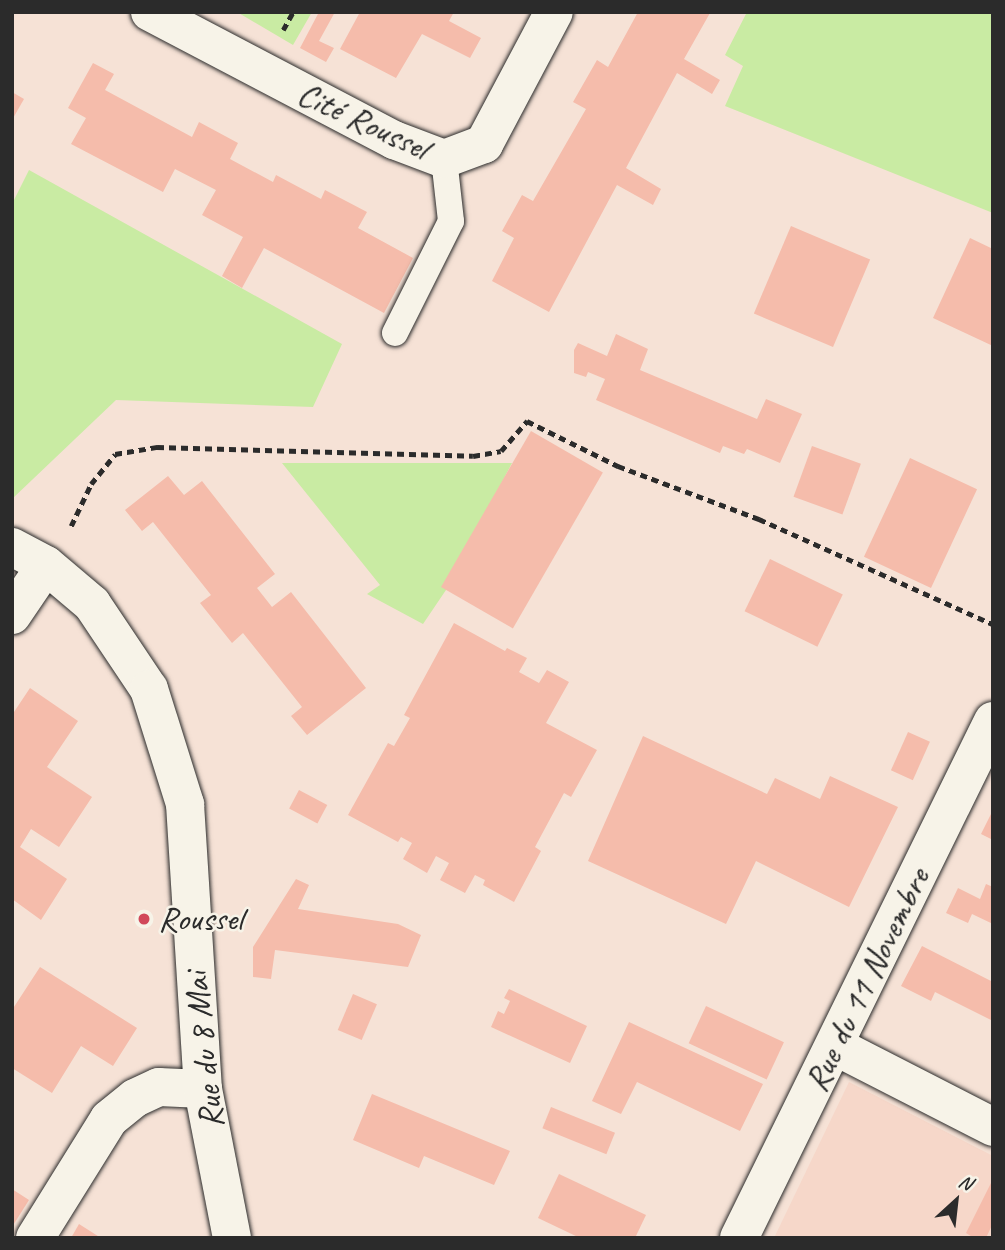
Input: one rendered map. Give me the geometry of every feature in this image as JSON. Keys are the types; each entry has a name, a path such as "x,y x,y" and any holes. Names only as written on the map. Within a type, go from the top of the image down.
{"street":[{"name":"Cité Roussel","path":"150,12 394,140 444,159 484,144 554,12"},
{"name":"Rue du 8 Mai","path":"12,547 46,565 92,604 149,689 185,804 203,1089 232,1238"},
{"path":"12,615 46,565"},
{"name":"Rue du 11 Novembre","path":"739,1238 993,721"},
{"path":"835,1046 993,1127"},
{"path":"36,1238 109,1119 135,1098 159,1087 203,1089"}],"lane":[{"path":"396,333 451,221 444,159"}],"path":[{"path":"46,565 70,530 90,484 115,454 157,447 472,456 501,450 527,421 618,466 759,519 993,624"}],"shaded area":[{"path":"849,1082 993,1156 993,1238 774,1238"}],"green space":[{"path":"237,12 312,12 293,45"},
{"path":"747,12 993,12 993,213 725,106 743,66 725,55"},
{"path":"29,170 342,344 313,407 116,400 12,499 12,204"},
{"path":"282,463 512,463 446,590 423,624 367,594 380,585"}],"building":[{"path":"319,12 335,12 319,41 334,48 326,62 300,48"},
{"path":"360,12 454,12 449,21 481,38 470,58 422,34 396,78 340,49"},
{"path":"638,12 710,13 684,59 720,80 712,94 677,73 626,168 661,189 653,205 617,185 549,312 492,281 514,238 502,231 522,195 533,201 586,109 573,102 597,60 608,67"},
{"path":"93,63 114,74 105,90 192,137 199,122 238,143 230,159 273,182 276,175 321,199 325,190 367,212 358,228 413,258 384,313 264,248 242,288 222,276 243,237 202,215 216,190 175,169 163,192 71,144 86,118 68,108"},
{"path":"12,92 24,99 12,120"},
{"path":"791,226 870,260 833,347 754,313"},
{"path":"970,238 993,249 993,346 933,318"},
{"path":"616,334 648,349 640,370 757,419 766,399 802,414 780,463 747,449 744,454 723,446 720,453 596,400 605,379 588,372 586,377 574,373 574,350 578,343 607,356"},
{"path":"531,431 603,472 513,628 441,587"},
{"path":"812,446 861,464 842,515 794,497"},
{"path":"910,458 977,489 931,588 864,557"},
{"path":"168,476 184,495 202,481 275,574 257,588 272,607 291,592 366,688 307,735 291,716 302,707 243,633 232,643 200,603 211,595 153,522 142,531 125,510"},
{"path":"770,559 843,595 817,647 745,611"},
{"path":"454,623 505,651 507,648 527,658 519,672 539,683 547,670 569,682 546,723 597,750 571,797 564,793 535,847 541,851 514,902 483,885 485,880 475,875 465,893 440,880 449,863 436,856 427,873 403,859 412,843 401,837 398,842 348,815 388,743 394,746 410,718 404,715"},
{"path":"30,688 78,721 47,767 92,797 59,847 31,829 20,847 67,879 41,920 12,899 12,715"},
{"path":"908,732 930,742 913,780 891,770"},
{"path":"643,736 767,794 775,778 820,799 830,776 898,807 849,907 756,861 726,924 588,861"},
{"path":"299,790 327,805 317,824 289,809"},
{"path":"993,810 993,840 981,834"},
{"path":"296,879 309,885 298,909 398,924 421,935 408,967 275,950 271,979 253,977 253,947"},
{"path":"986,884 993,887 993,924 972,914 968,923 946,913 958,888 980,899"},
{"path":"922,946 993,982 993,1021 935,992 931,1001 901,986"},
{"path":"40,967 137,1028 113,1066 81,1046 52,1093 12,1068 12,1010"},
{"path":"509,989 587,1026 570,1063 491,1027 498,1011 504,1014 510,1001 504,998"},
{"path":"353,994 377,1004 362,1040 338,1030"},
{"path":"706,1006 784,1042 767,1080 689,1043"},
{"path":"629,1022 763,1084 740,1131 637,1082 621,1114 592,1101"},
{"path":"372,1094 510,1151 494,1185 424,1156 419,1168 353,1140"},
{"path":"551,1107 615,1133 606,1154 542,1128"},
{"path":"559,1174 646,1215 635,1238 580,1238 538,1218"},
{"path":"993,1179 993,1223 986,1238 974,1238 966,1233"},
{"path":"12,1189 29,1200 12,1227"},
{"path":"79,1224 101,1238 71,1238"}],"place":[{"name":"Roussel","path":"144,919"}]}
